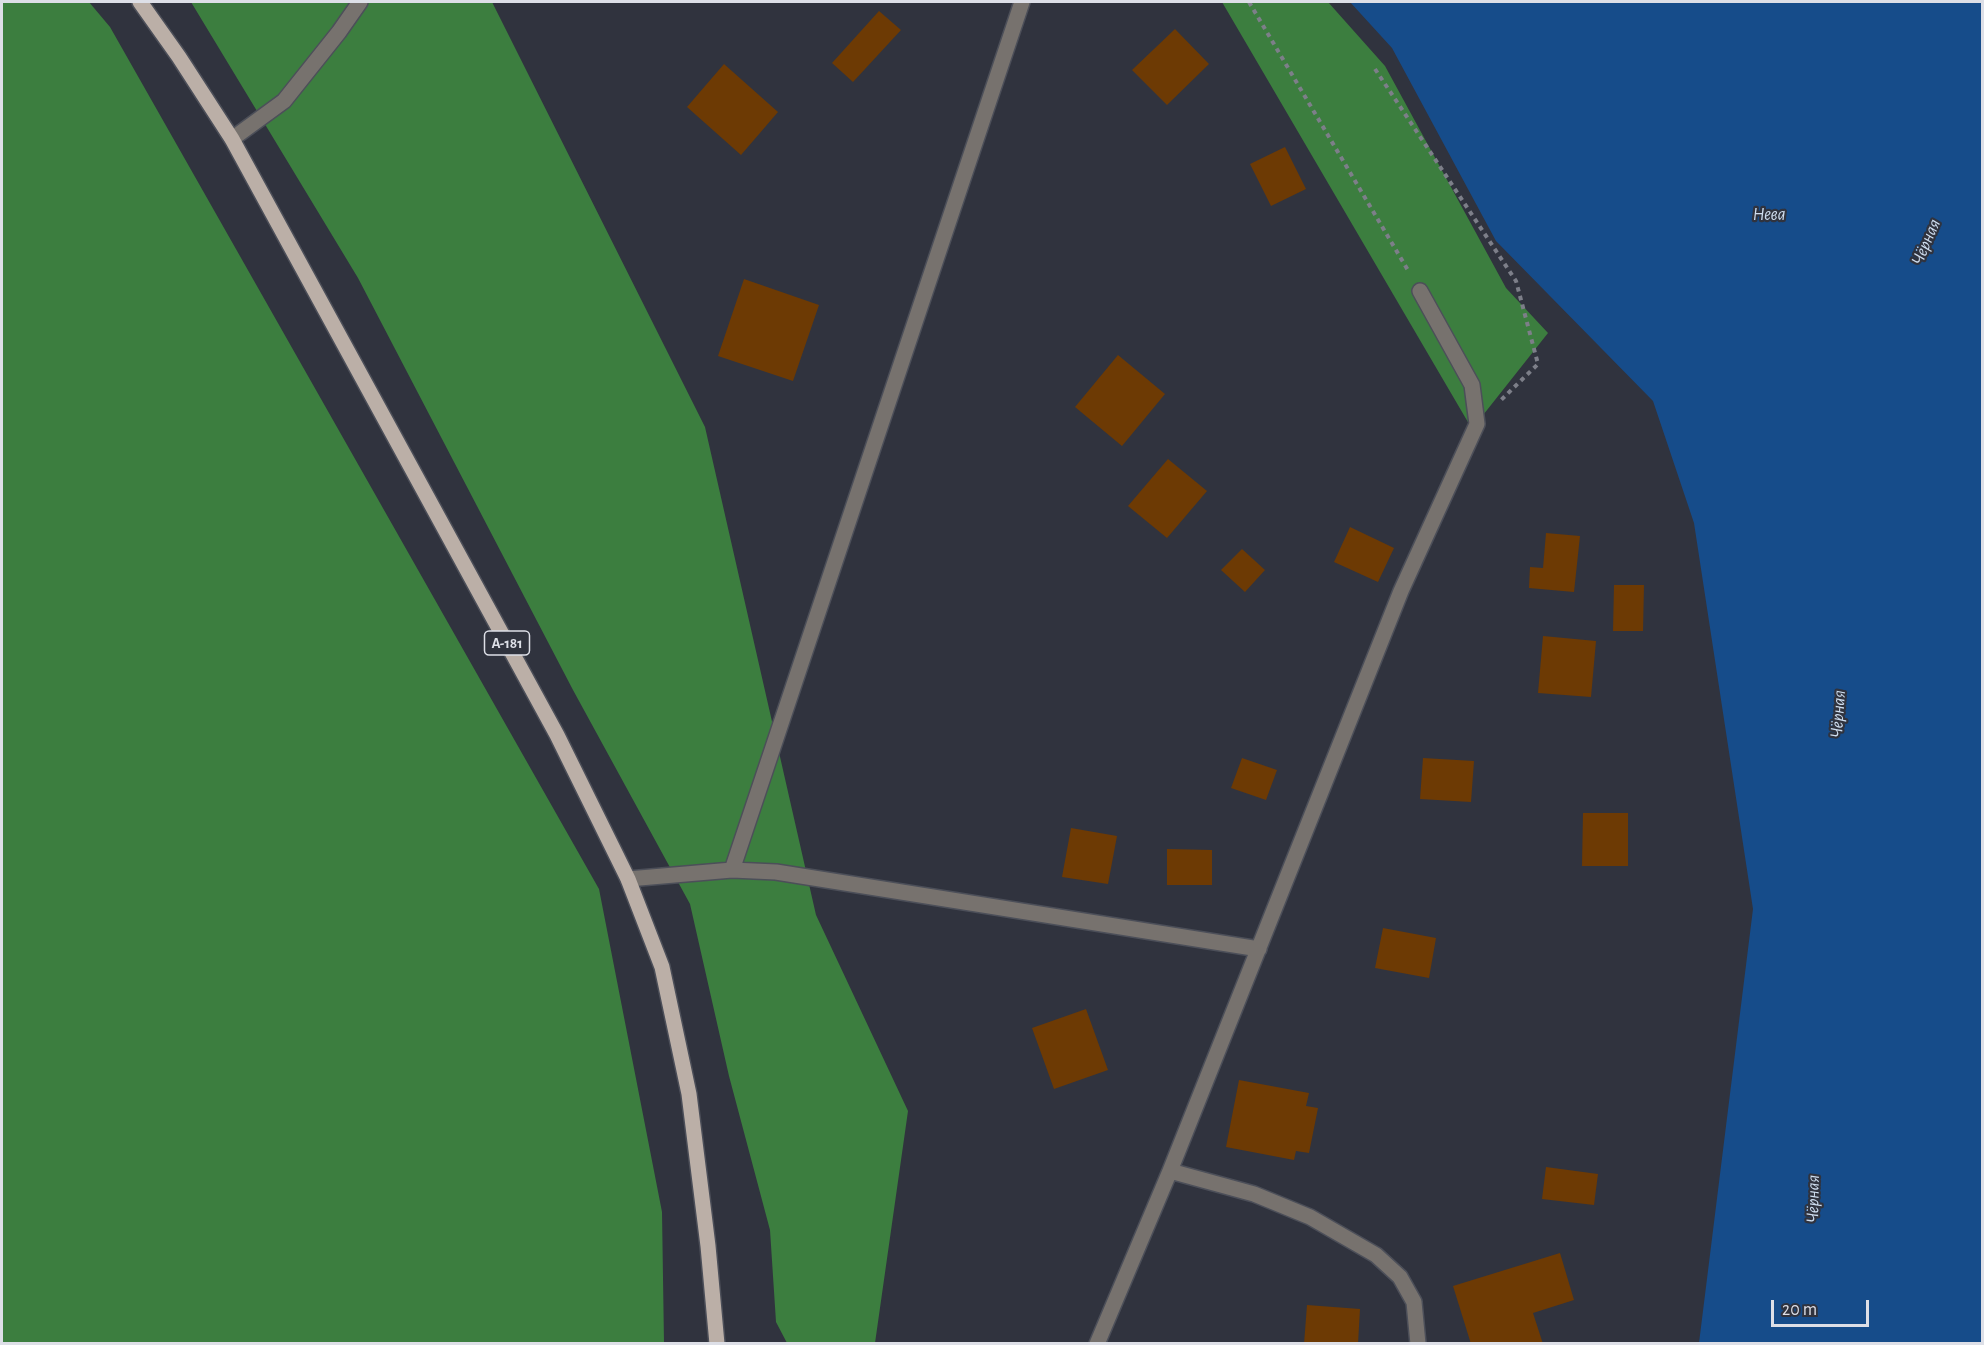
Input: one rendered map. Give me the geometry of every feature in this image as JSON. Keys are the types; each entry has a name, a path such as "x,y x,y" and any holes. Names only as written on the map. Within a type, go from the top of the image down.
{"main road":[{"name":"А-181","path":"140,2 179,57 232,140 557,735 628,879 663,967 689,1094 708,1246 717,1344"}],"street":[{"path":"232,140 284,101 360,2"},
{"path":"732,870 1022,2"},
{"path":"1097,1344 1170,1171 1401,591 1477,424 1473,385 1420,291"},
{"path":"628,879 732,870 776,872 1259,949"},
{"path":"1170,1171 1264,1198 1310,1217 1376,1255 1401,1277 1414,1302 1418,1344"}],"path":[{"path":"1249,2 1420,291"},
{"path":"1375,69 1516,281 1538,364 1477,424"}],"green space":[{"path":"2,2 89,2 110,27 599,889 662,1212 664,1343 2,1343"},
{"path":"191,2 492,2 705,427 816,915 908,1111 875,1343 787,1343 776,1322 770,1230 729,1076 690,904 573,690 358,278"},
{"path":"1222,2 1328,2 1385,66 1506,288 1548,333 1472,429"}],"water":[{"name":"Нева","path":"1350,2 1982,2 1982,1343 1699,1343 1753,909 1694,523 1653,401 1496,241 1392,48"}],"building":[{"path":"879,11 901,30 853,82 832,63"},
{"path":"1175,29 1209,64 1167,105 1132,70"},
{"path":"724,64 778,112 741,155 687,107"},
{"path":"1285,147 1306,189 1271,206 1250,164"},
{"path":"744,279 819,305 793,381 718,356"},
{"path":"1118,355 1165,394 1122,446 1075,407"},
{"path":"1168,459 1207,491 1167,538 1128,506"},
{"path":"1350,527 1394,548 1378,582 1334,562"},
{"path":"1546,533 1580,536 1574,592 1529,588 1530,567 1543,568"},
{"path":"1242,549 1265,570 1245,592 1221,570"},
{"path":"1614,585 1644,585 1643,631 1613,631"},
{"path":"1543,636 1596,641 1591,697 1538,693"},
{"path":"1242,758 1277,770 1266,800 1231,788"},
{"path":"1423,758 1474,761 1471,802 1420,799"},
{"path":"1583,813 1628,813 1628,866 1582,866"},
{"path":"1071,828 1117,836 1108,884 1062,877"},
{"path":"1167,849 1212,850 1212,885 1167,885"},
{"path":"1383,928 1436,938 1429,978 1375,968"},
{"path":"1086,1009 1108,1070 1054,1089 1032,1028"},
{"path":"1239,1080 1309,1093 1306,1106 1318,1108 1309,1153 1296,1151 1294,1160 1226,1147"},
{"path":"1546,1167 1598,1174 1594,1205 1542,1199"},
{"path":"1560,1253 1574,1300 1533,1313 1543,1344 1471,1344 1453,1286"},
{"path":"1307,1305 1360,1309 1358,1344 1304,1344"}],"water label":[{"name":"Чёрная","path":"1926,242"},
{"name":"Чёрная","path":"1838,714"},
{"name":"Чёрная","path":"1813,1199"}]}
